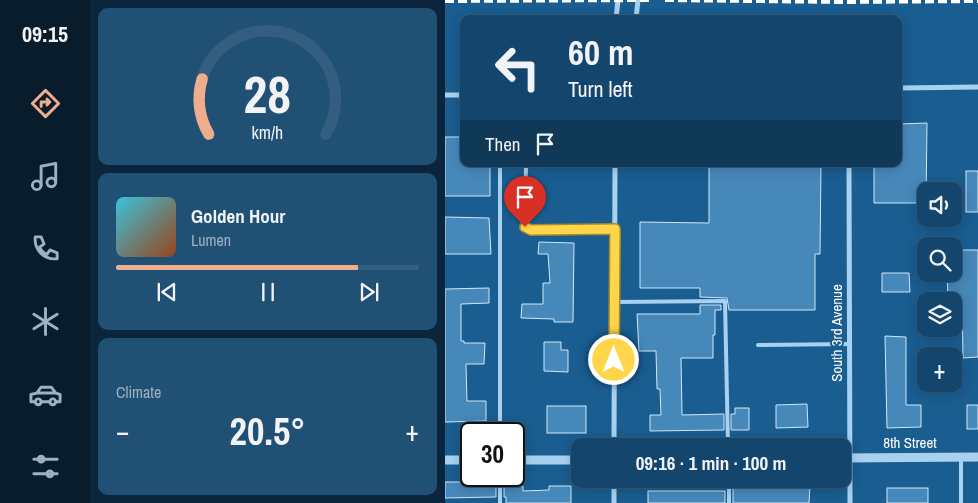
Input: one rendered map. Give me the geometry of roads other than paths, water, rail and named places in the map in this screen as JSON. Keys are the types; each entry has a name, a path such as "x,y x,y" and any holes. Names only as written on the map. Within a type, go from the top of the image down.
{"street":[{"path":"616,15 618,0"},
{"path":"636,15 638,0"},
{"path":"902,88 978,87"},
{"path":"445,95 460,95"},
{"path":"614,438 615,167"},
{"name":"South 3rd Avenue","path":"847,438 850,344 849,167"},
{"name":"8th Street","path":"851,457 978,457"},
{"path":"445,460 460,460"},
{"path":"525,460 571,460"},
{"path":"614,488 614,503"},
{"name":"South 3rd Avenue","path":"849,488 850,503"}],"lane":[{"path":"500,167 500,422"},
{"path":"526,167 525,227 531,230 615,229"},
{"path":"615,302 725,301 729,438"},
{"path":"758,345 850,344"},
{"path":"961,457 961,503"},
{"path":"500,487 500,503"},
{"path":"729,488 729,503"}],"railway":[{"path":"445,1 649,0"},
{"path":"665,0 978,1"}]}
